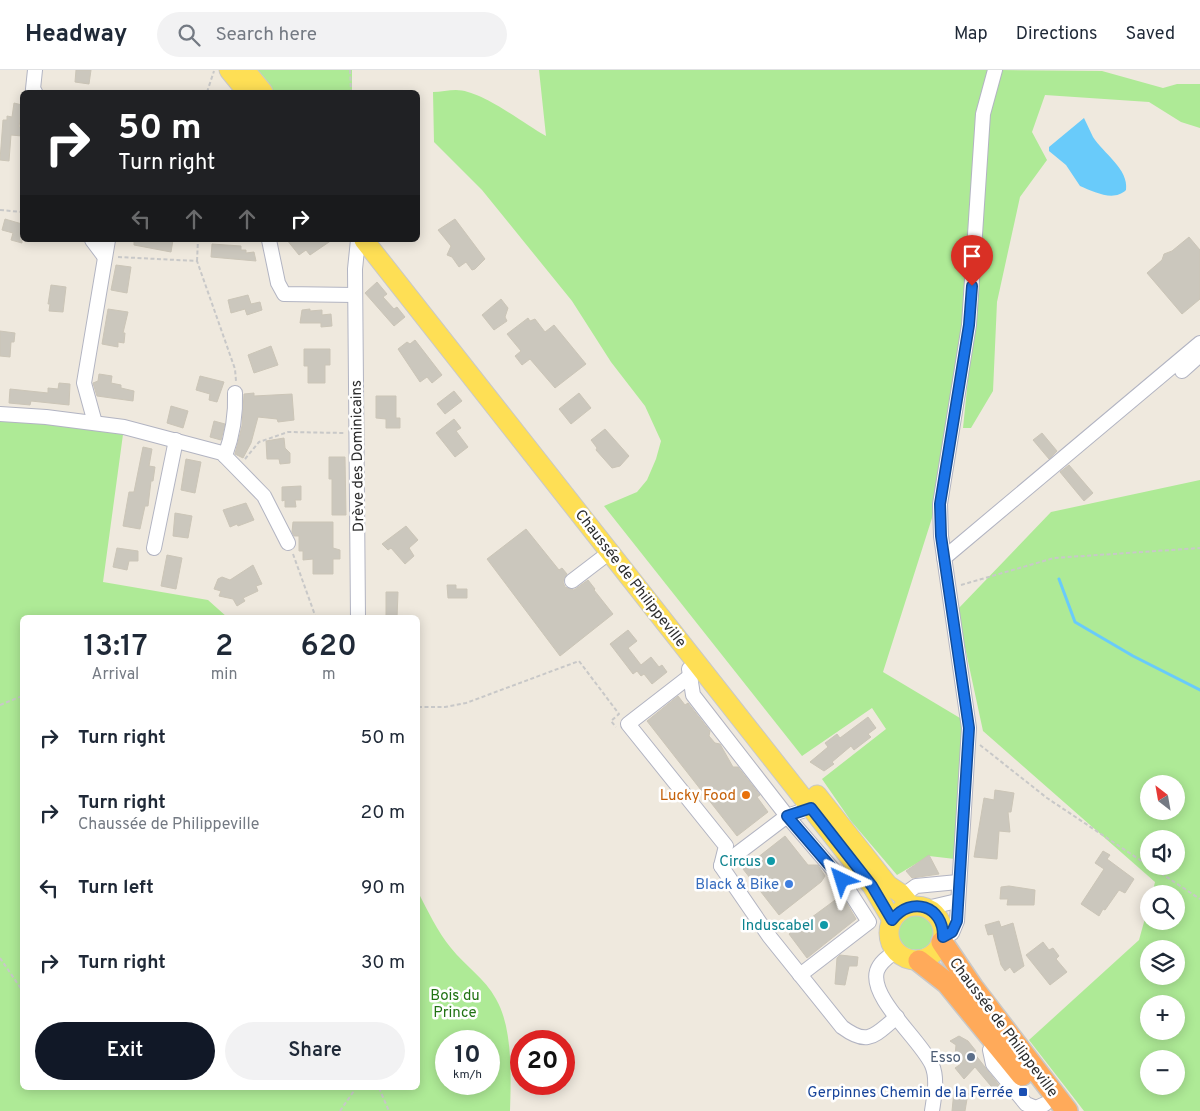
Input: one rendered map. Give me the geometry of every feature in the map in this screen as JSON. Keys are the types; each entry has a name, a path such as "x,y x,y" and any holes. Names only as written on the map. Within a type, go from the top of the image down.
{"highway":[{"name":"Chaussée de Philippeville","path":"943,940 973,988 1067,1111"},
{"name":"Chaussée de Philippeville","path":"920,961 947,983 1047,1107"}],"main road":[{"path":"229,70 245,90"},
{"path":"245,70 261,90"},
{"name":"Chaussée de Philippeville","path":"366,242 872,886 892,920"},
{"name":"Chaussée de Philippeville","path":"382,242 888,885 914,899"},
{"path":"914,899 940,919 943,940 933,955 920,961 902,957 896,952 889,936 892,920 914,899"}],"street":[{"path":"34,90 35,70"},
{"path":"943,940 952,932 957,921 958,882 969,736 966,698 948,588 940,504 969,325 983,114 995,70"},
{"path":"94,242 104,256"},
{"path":"95,423 84,383 108,242"},
{"path":"269,242 278,283 284,294 356,295"},
{"name":"Drève des Dominicains","path":"358,242 355,269 358,615"},
{"path":"945,563 1200,343"},
{"path":"945,563 1200,355"},
{"path":"225,456 233,432 236,413 235,393"},
{"path":"0,414 124,427 222,453 264,496 288,543"},
{"path":"154,548 176,440"},
{"path":"572,581 610,552"},
{"path":"689,653 693,695 787,816 842,880 869,922 800,975"},
{"path":"690,676 628,724 726,846 721,866 769,936 842,1027 857,1038 869,1038 898,1017"},
{"path":"721,866 787,816 811,808"},
{"path":"914,899 958,882"},
{"path":"914,899 957,901"},
{"path":"896,952 882,963 877,972 877,986 933,1066 935,1087 932,1111"}],"path":[{"path":"208,90 215,70"},
{"path":"350,70 351,90"},
{"path":"0,210 20,212"},
{"path":"198,242 196,261 236,370 235,393"},
{"path":"104,256 196,261"},
{"path":"235,466 247,457 259,442 288,432 302,430 356,434"},
{"path":"288,543 315,615"},
{"path":"948,588 1054,558 1200,548"},
{"path":"420,707 445,707 466,703 579,661 619,714 611,721 618,731 628,724"},
{"path":"0,705 20,697"},
{"path":"969,736 1047,798 1140,860"},
{"path":"1162,875 1200,900"},
{"path":"0,958 20,987"},
{"path":"340,1111 355,1090"},
{"path":"380,1090 390,1111"}],"green space":[{"path":"254,70 352,70 352,90 269,90"},
{"path":"539,70 992,70 978,121 957,383 932,518 883,672 965,721 955,859 929,856 897,875 851,821 822,779 886,729 872,708 802,756 604,506 637,492 647,480 656,459 661,441 645,406 611,362 572,301 482,190 434,142 433,92 453,90 466,91 477,95 502,108 546,136"},
{"path":"1000,70 1102,71 1163,88 1177,84 1200,84 1200,128 1181,122 1149,102 1045,95 1032,132 1047,160 1020,197 997,302 993,391 971,428 963,428 976,300 987,114"},
{"name":"Bois du Prince","path":"0,414 124,427 103,582 208,600 225,615 20,615 20,1090 420,1090 420,896 446,941 481,978 502,1011 510,1053 510,1111 0,1111"},
{"path":"1200,480 1200,1111 1084,1111 1029,1040 1139,940 1142,930 1185,930 1185,885 1154,885 1155,882 1147,875 1185,875 1185,830 1140,830 1140,869 983,731 957,610 1051,512"},
{"path":"916,912 929,918 935,931 929,944 916,950 903,944 897,931 903,918"}],"water":[{"path":"1084,118 1097,143 1124,175 1126,190 1121,194 1104,195 1080,186 1066,165 1049,151 1049,147"}],"building":[{"path":"76,70 91,70 89,84 75,82"},
{"path":"14,103 20,104 20,136 11,135 9,161 0,160 3,120 7,120 7,116 12,117"},
{"path":"5,219 20,223 20,242 22,243 11,240 13,233 2,230"},
{"path":"455,219 485,259 475,269 472,270 466,262 459,267 452,257 447,255 451,246 438,230"},
{"path":"1189,237 1200,250 1200,299 1182,314 1147,273 1162,260 1164,254 1172,251"},
{"path":"134,242 173,242 171,252 134,245"},
{"path":"289,242 329,242 310,255 306,250 299,255"},
{"path":"212,244 241,246 241,250 246,250 246,253 254,252 256,261 211,257"},
{"path":"116,265 131,267 127,293 111,290"},
{"path":"377,282 387,294 383,297 394,309 397,307 405,317 394,326 365,293"},
{"path":"51,285 66,287 63,312 49,311 50,304 48,304"},
{"path":"248,295 251,304 260,302 262,310 247,315 245,309 231,313 228,300"},
{"path":"501,299 508,308 505,317 507,321 494,330 482,315"},
{"path":"108,309 128,312 123,333 125,333 124,343 118,342 118,347 102,344"},
{"path":"310,309 310,311 322,310 322,315 331,314 332,326 321,327 321,323 300,323 302,310"},
{"path":"528,318 530,321 535,319 545,332 554,325 586,364 555,388 530,359 522,365 515,356 521,351 507,334"},
{"path":"0,331 15,333 14,342 11,342 10,357 0,356"},
{"path":"415,340 442,375 432,383 427,377 420,382 398,349 407,342 410,344"},
{"path":"271,346 278,365 254,373 248,355"},
{"path":"304,349 330,349 330,365 325,365 325,383 308,383 308,366 304,366"},
{"path":"99,374 112,376 111,383 134,391 133,401 97,396 93,383 98,381"},
{"path":"200,376 224,382 217,402 209,400 210,394 196,390"},
{"path":"59,383 70,384 69,405 31,401 30,405 9,403 10,389 48,393 48,388 58,389"},
{"path":"454,391 462,401 445,414 437,404"},
{"path":"254,393 254,396 292,394 294,420 278,422 277,419 258,417 251,443 243,458 235,454 242,426 244,394"},
{"path":"579,393 591,408 571,424 559,409"},
{"path":"376,396 396,396 396,418 400,418 400,428 386,428 386,419 376,418"},
{"path":"171,406 188,411 183,428 167,423"},
{"path":"454,419 461,428 456,431 468,447 455,457 436,433"},
{"path":"214,421 225,424 221,440 210,437"},
{"path":"605,429 629,456 620,466 612,468 596,450 597,448 591,440"},
{"path":"1042,433 1057,451 1049,459 1033,440"},
{"path":"284,438 285,448 290,453 290,463 280,464 279,459 267,459 266,441"},
{"path":"143,447 152,449 149,466 155,467 148,506 145,506 140,529 123,526 129,492 134,492"},
{"path":"329,457 345,457 346,515 332,515 332,479 329,479"},
{"path":"186,459 201,462 195,493 181,490"},
{"path":"1069,465 1093,493 1084,501 1060,472"},
{"path":"301,486 301,500 295,500 296,507 285,507 285,500 282,501 282,487"},
{"path":"246,503 254,520 230,527 223,510"},
{"path":"175,513 192,516 188,538 173,536"},
{"path":"293,522 333,522 333,548 340,550 340,559 333,559 333,574 313,574 313,559 303,560 303,551 299,551 299,536 294,536 292,532"},
{"path":"406,526 418,540 409,548 414,556 405,564 391,548 388,550 382,544"},
{"path":"526,529 559,570 562,568 567,574 563,582 565,587 574,590 588,580 613,614 560,656 487,559"},
{"path":"117,548 138,551 138,561 129,561 127,570 113,567"},
{"path":"167,555 182,558 176,589 161,586"},
{"path":"253,565 262,584 256,586 258,591 243,598 245,601 237,606 233,599 219,596 221,591 214,589 218,579 222,577 230,580"},
{"path":"447,585 456,585 456,589 467,589 467,598 448,598"},
{"path":"386,592 398,592 397,615 386,615"},
{"path":"628,630 637,641 628,648 641,665 651,657 659,667 662,665 667,672 652,684 644,674 641,676 637,671 633,674 610,644"},
{"path":"678,696 685,705 688,703 710,731 709,736 715,743 720,744 733,767 738,767 760,795 757,797 768,812 737,836 647,721"},
{"path":"868,717 876,728 868,734 871,737 854,750 851,746 832,762 834,764 824,771 810,762 828,747 825,743 837,734 840,738"},
{"path":"995,790 1014,793 1011,812 1008,812 1010,832 999,831 997,859 974,857 984,798 994,800"},
{"name":"Black & Bike","path":"785,836 808,865 818,865 825,876 821,882 779,915 743,869"},
{"path":"1103,851 1110,855 1107,859 1134,879 1125,893 1119,890 1099,916 1081,904 1104,869 1095,863"},
{"path":"929,855 939,874 912,878 906,871"},
{"path":"1009,886 1035,890 1034,905 1007,905 1008,899 1000,899 1001,887"},
{"name":"Induscabel","path":"842,895 856,919 807,958 789,934"},
{"path":"999,921 1001,927 1013,923 1024,966 1014,973 1010,967 1005,971 1001,965 993,934 988,935 985,925"},
{"path":"1043,942 1049,950 1053,948 1059,956 1056,959 1067,972 1050,985 1026,955"},
{"path":"840,955 858,957 857,966 849,966 845,985 835,984 837,958"},
{"path":"959,1036 968,1041 976,1051 974,1053 1006,1094 1001,1098 975,1067 964,1079 955,1068 961,1064 955,1056 956,1045 950,1041"},
{"path":"954,1091 968,1093 965,1111 952,1111"}],"waterway":[{"path":"1059,579 1075,622 1133,656 1200,690"}],"place":[{"name":"Lucky Food","path":"746,795"},
{"name":"Circus","path":"771,861"},
{"name":"Black & Bike","path":"789,884"},
{"name":"Induscabel","path":"824,925"},
{"name":"Esso","path":"971,1057"},
{"name":"Gerpinnes Chemin de la Ferrée","path":"1023,1092"}],"route":[{"path":"842,880 787,816 811,808 872,886 892,920 904,909 912,906 927,908 940,919 943,937 952,932 957,921 969,728 945,568 940,504 969,325 972,286"}]}
